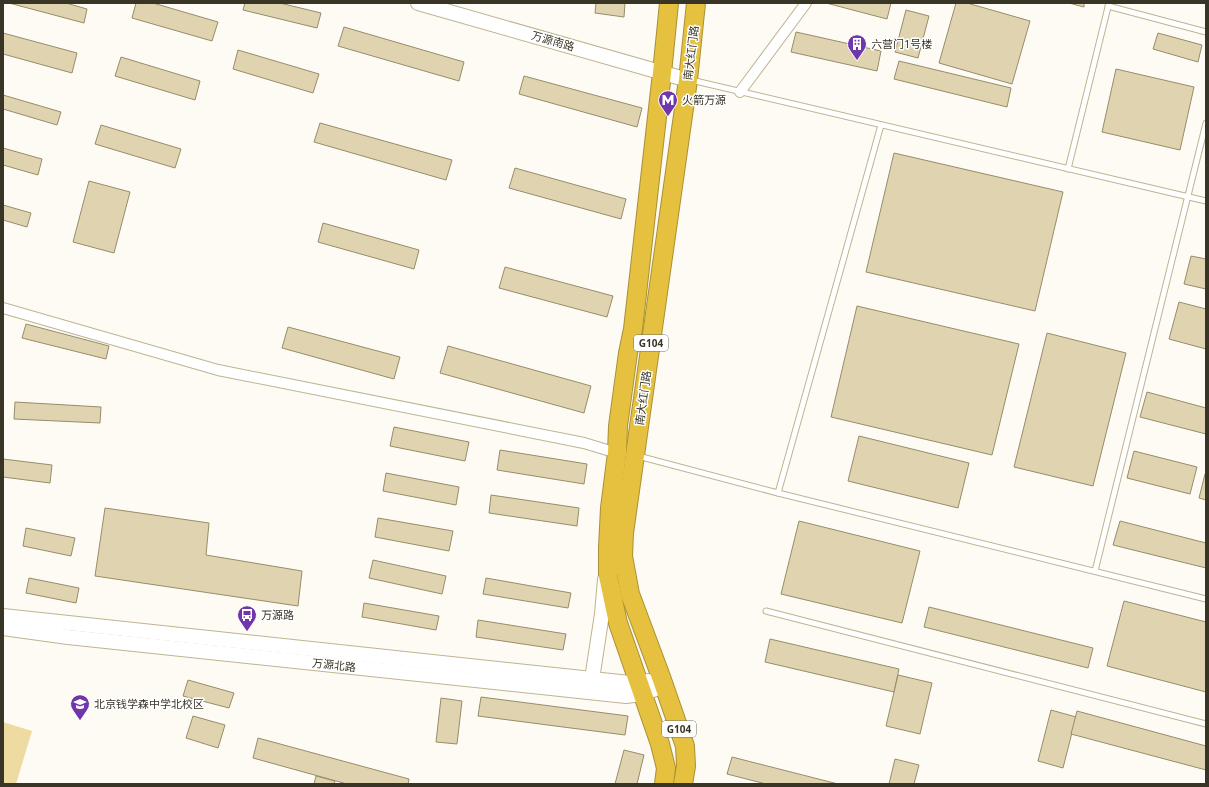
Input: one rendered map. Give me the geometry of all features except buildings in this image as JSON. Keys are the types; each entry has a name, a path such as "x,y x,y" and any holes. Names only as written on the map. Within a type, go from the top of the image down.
{"highway":[{"name":"G104","path":"662,73 669,3"},
{"name":"南大红门路","path":"664,784 666,768 660,744 618,623 610,591 608,576 608,548 610,508 626,454 688,80 696,3"},
{"name":"南大红门路","path":"662,73 633,329 628,353 619,419 626,454 622,556 630,594 663,681 685,746 686,766 684,784"}],"main road":[{"name":"万源南路","path":"418,3 688,80"},
{"path":"592,679 602,614 608,548"},
{"name":"万源北路","path":"3,616 592,679 640,689"},
{"name":"万源北路","path":"3,628 68,637 626,696 640,689"},
{"path":"640,689 663,681"}],"street":[{"path":"740,92 806,3"},
{"path":"3,308 218,370 584,443 626,454"}],"lane":[{"path":"1068,169 1109,5 1206,32"},
{"path":"688,80 1206,202"},
{"path":"1095,571 1206,123"},
{"path":"778,493 881,125"},
{"path":"626,454 1206,599"},
{"path":"766,611 1206,724"}],"shaded area":[{"path":"3,722 32,731 16,784 3,784"}],"place":[{"name":"六营门1号楼","path":"857,61"},
{"name":"火箭万源","path":"668,117"},
{"name":"万源路","path":"247,632"},
{"name":"北京钱学森中学北校区","path":"80,721"}]}
